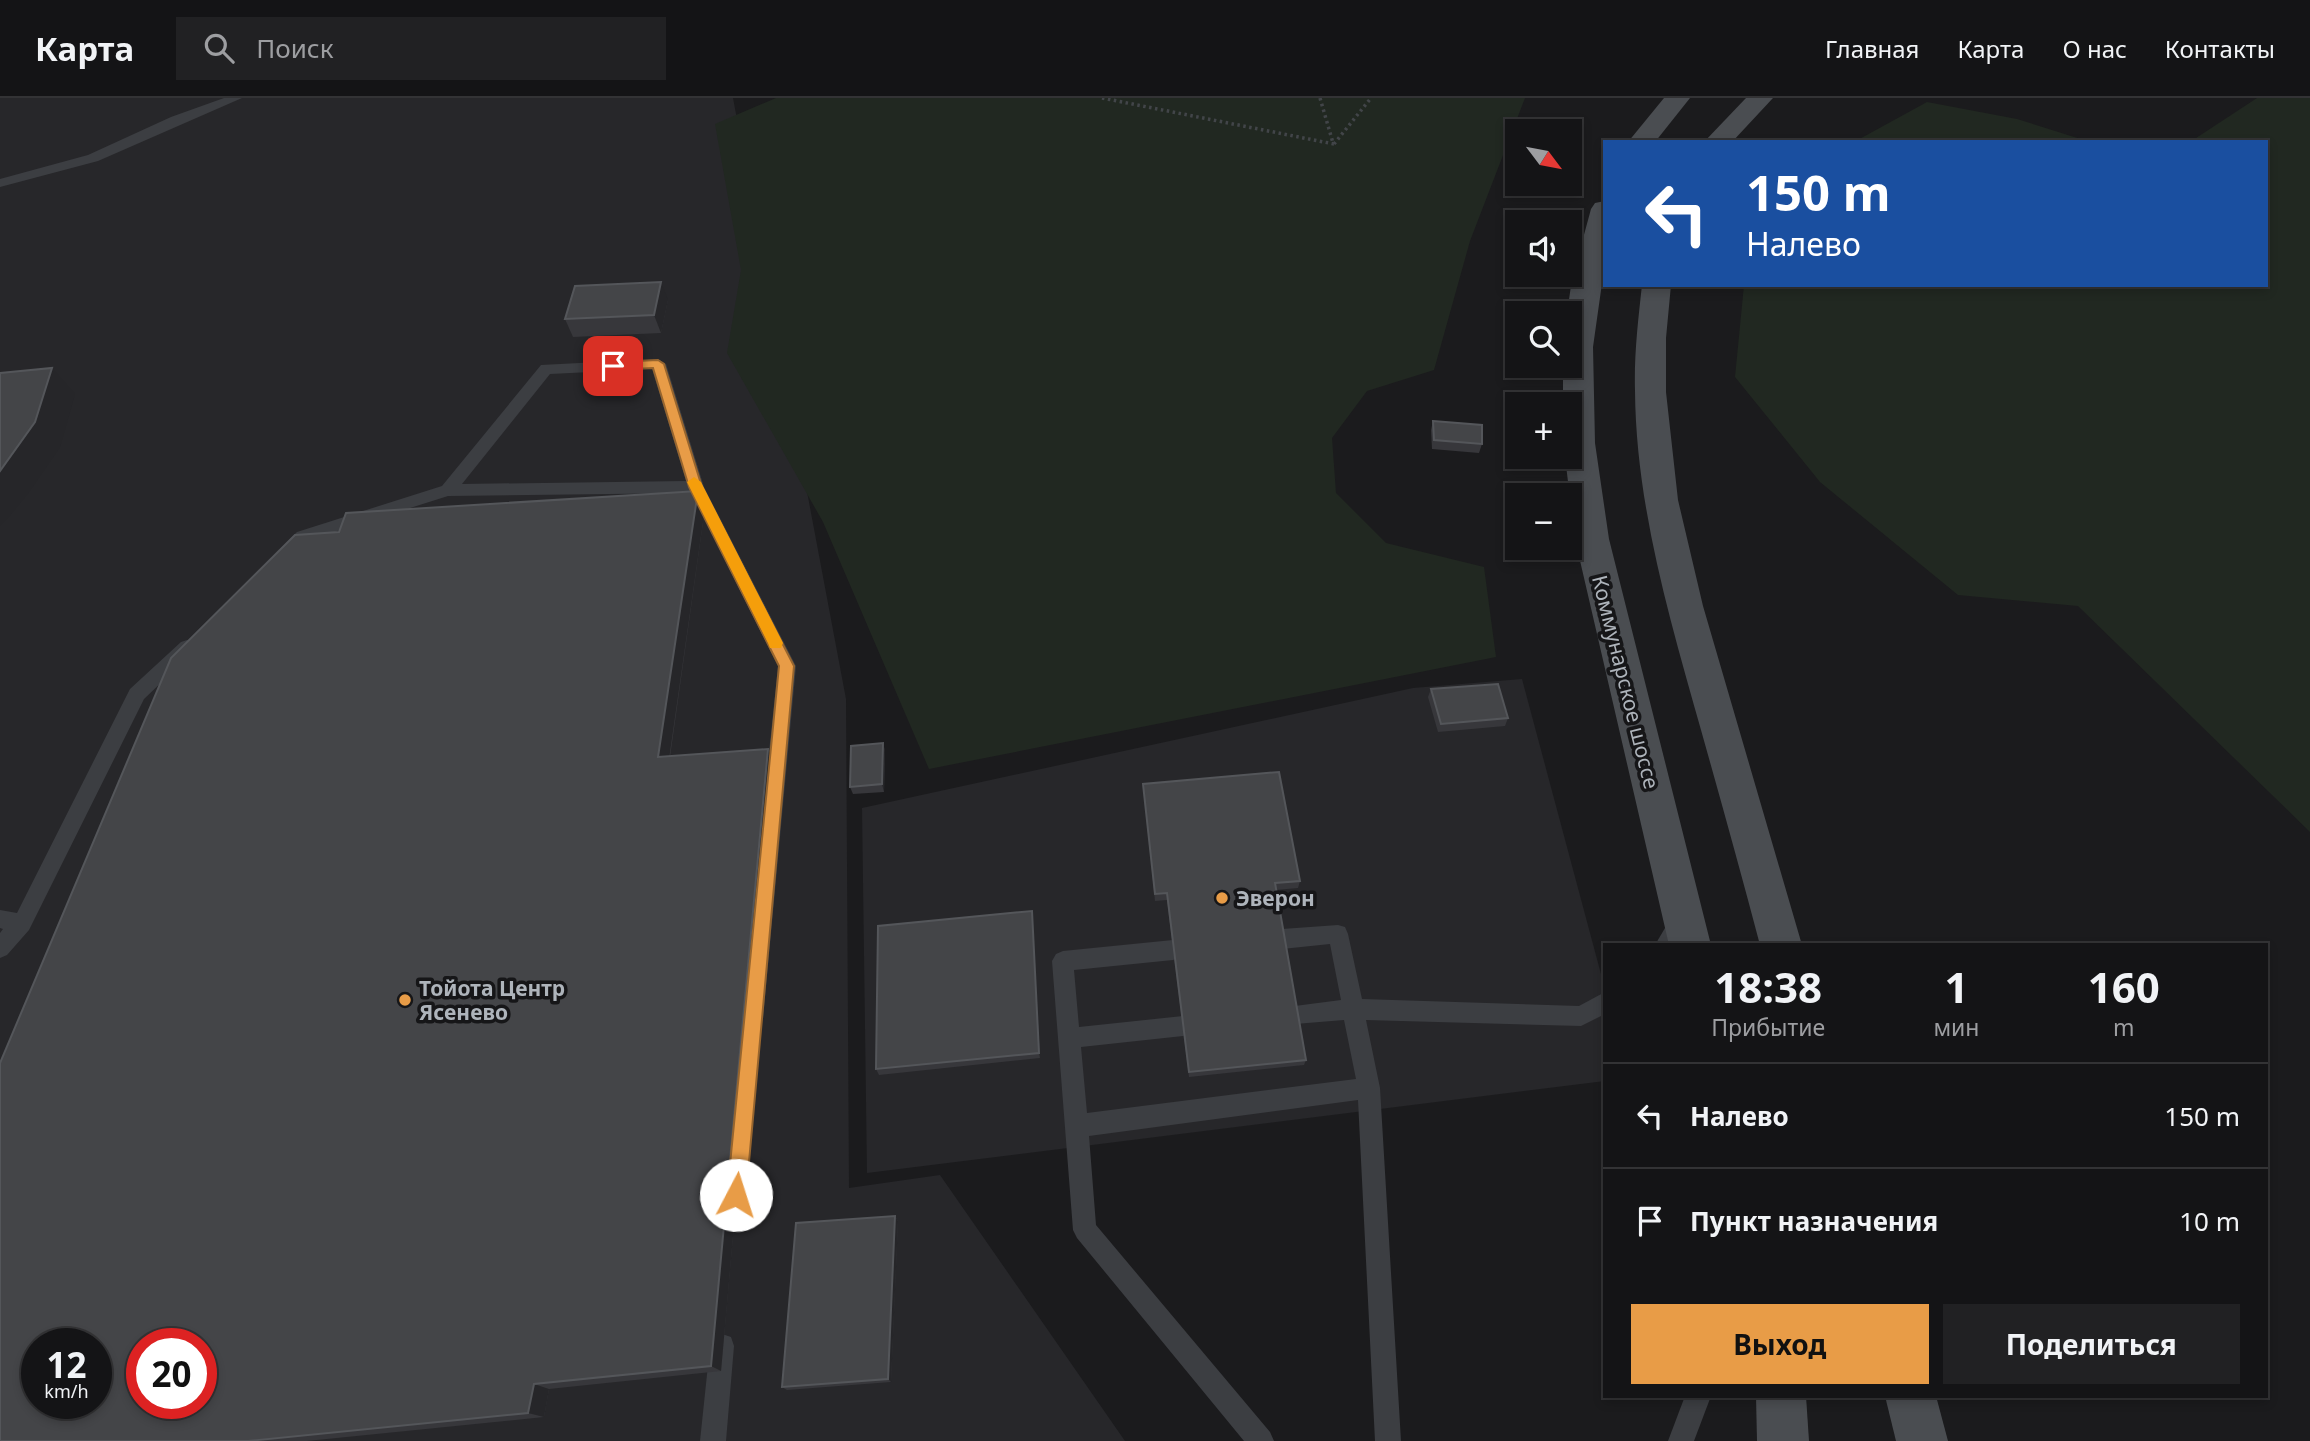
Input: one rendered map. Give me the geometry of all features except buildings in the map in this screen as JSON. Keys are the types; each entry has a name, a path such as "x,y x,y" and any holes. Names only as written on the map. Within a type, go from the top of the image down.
{"main road":[{"path":"1643,140 1677,98"},
{"path":"1719,140 1760,98"},
{"name":"Коммунарское шоссе","path":"1603,216 1586,279 1578,346 1579,443 1592,538 1679,936"},
{"path":"1657,287 1649,355 1655,443 1670,544 1781,943"},
{"path":"1781,1398 1783,1441"},
{"path":"1911,1398 1922,1441"}],"lane":[{"path":"0,183 93,158 176,120 236,98"},
{"path":"447,490 546,369 658,364 696,487 787,666 750,1045"},
{"path":"273,564 303,536 447,490 696,487"},
{"path":"0,948 22,923 137,694 205,629"},
{"path":"0,919 22,923"},
{"path":"1282,939 1338,934 1369,1088 1388,1441"},
{"path":"1173,950 1063,961 1085,1230 1261,1441"},
{"path":"1295,1014 1353,1009 1581,1016 1603,1003"},
{"path":"1070,1038 1183,1026"},
{"path":"1077,1126 1369,1088"},
{"path":"713,1441 723,1332"},
{"path":"1681,1441 1697,1398"}],"path":[{"path":"1102,98 1334,144"},
{"path":"1320,98 1334,144"},
{"path":"1334,144 1371,98"}],"shaded area":[{"path":"0,98 733,98 846,699 849,1188 940,1175 1125,1441 0,1441"},
{"path":"776,98 1525,98 1517,119 1505,119 1505,150 1470,241 1434,370 1367,391 1332,438 1336,493 1386,543 1484,567 1496,657 929,769 823,522 727,353 741,270 715,124"},
{"path":"2257,98 2310,98 2310,832 2078,606 1958,595 1820,482 1735,377 1744,287 2268,287 2268,140 2193,140"},
{"path":"1927,102 2017,119 2084,140 1858,140"},
{"name":"Эверон","path":"1522,679 1603,982 1603,1081 867,1173 862,808 1413,688"}],"slow traffic":[{"path":"694,482 775,643"}],"place":[{"name":"Эверон","path":"1222,898"},
{"name":"Тойота Центр Ясенево","path":"405,1000"}],"route":[{"path":"613,366 658,364 696,487 787,666 736,1195"}]}
